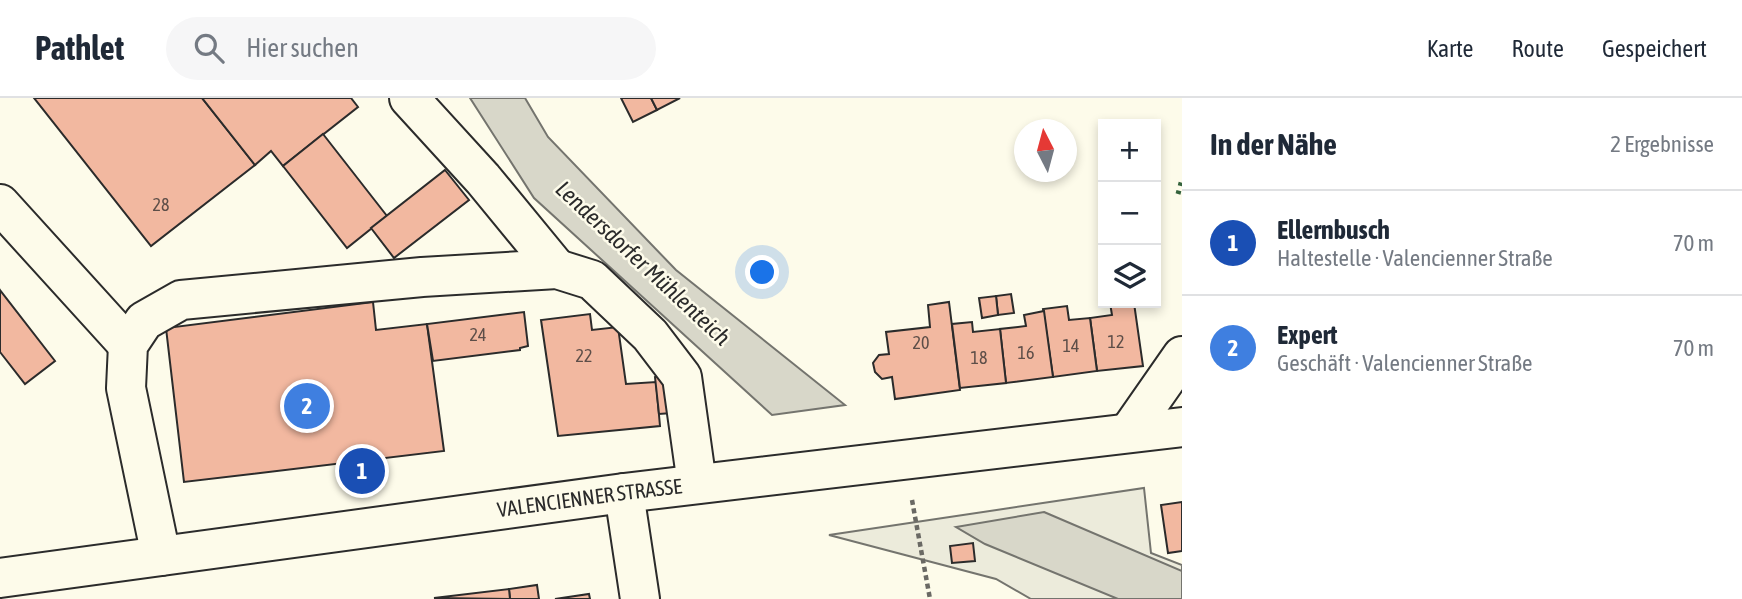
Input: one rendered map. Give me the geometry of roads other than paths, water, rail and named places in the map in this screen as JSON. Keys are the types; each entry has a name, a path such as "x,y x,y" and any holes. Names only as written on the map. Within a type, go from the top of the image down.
{"main road":[{"path":"409,98 483,179 557,268"},
{"path":"0,204 128,345"},
{"path":"161,556 126,388 128,345 144,321 181,300 422,277 557,268 592,280 650,335 682,377 697,484"},
{"path":"1129,432 1182,356"},
{"name":"VALENCIENNER STRASSE","path":"0,578 624,493 1182,427"},
{"path":"624,493 640,599"}],"water":[{"name":"Lendersdorfer Mühlenteich","path":"470,98 525,98 548,137 676,270 845,405 772,415 534,198"},
{"path":"1044,512 1182,571 1182,599 1118,599 985,544 956,527"}],"place":[{"name":"Expert","path":"307,406"},
{"name":"Ellernbusch","path":"362,471"}]}
